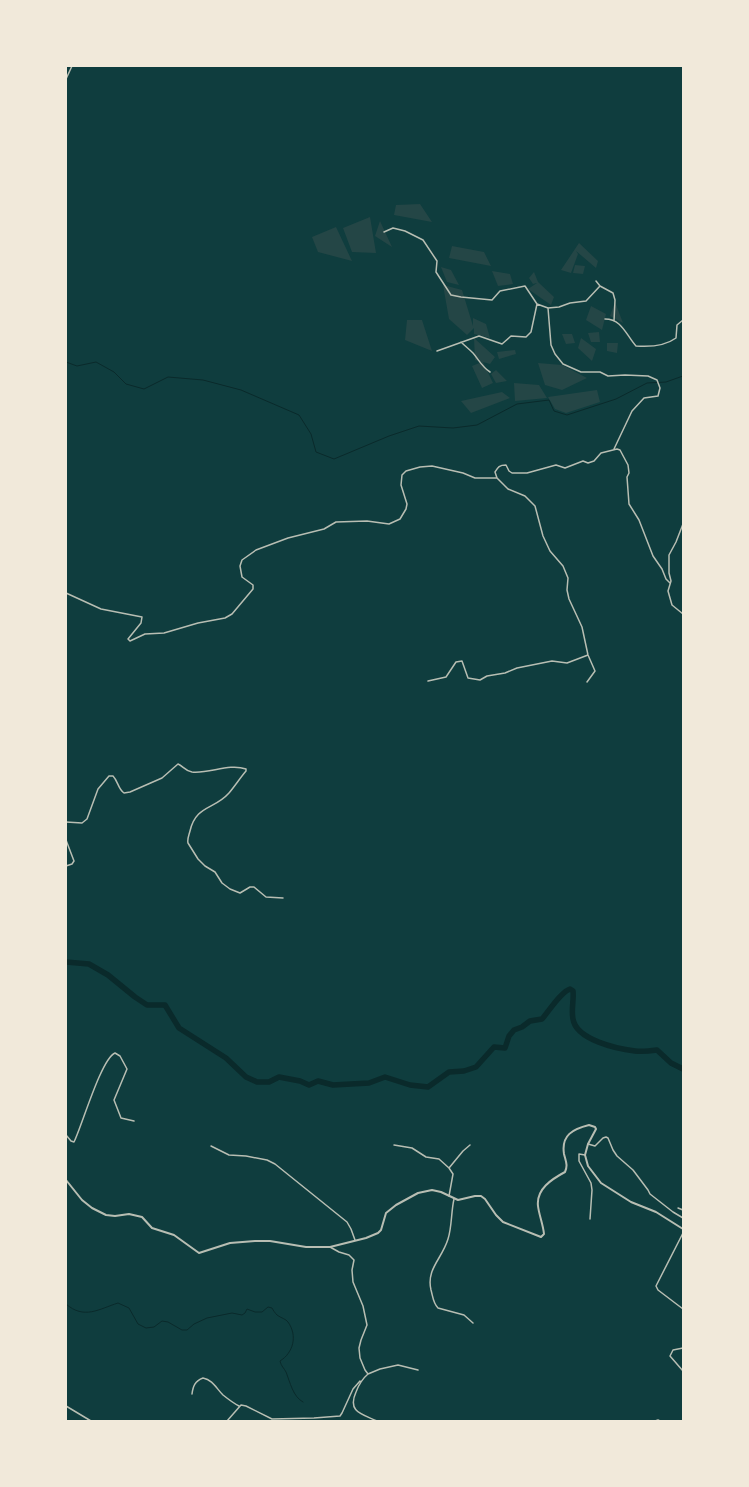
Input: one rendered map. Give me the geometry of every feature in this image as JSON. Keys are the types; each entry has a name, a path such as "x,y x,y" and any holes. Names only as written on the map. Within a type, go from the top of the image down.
{"street":[{"path":"66,79 72,66"},
{"path":"384,232 394,228 405,231 423,240 437,261 436,272 451,294 461,297 492,300 500,291 525,286 537,304 548,308 586,301 600,286"},
{"path":"596,281 600,286 613,293 615,300 614,321"},
{"path":"436,351 479,336 502,344 511,336 526,337 531,332 537,304"},
{"path":"548,308 552,346 555,354 563,364 581,372 600,372 608,376 648,376 657,380 659,384 660,388 658,396 644,398 632,410 614,450"},
{"path":"605,319 611,319 620,325 636,346 645,347 656,346 676,338 678,325 683,320"},
{"path":"461,342 485,369 490,372"},
{"path":"587,682 595,671 588,656 582,627 569,599 567,590 568,578 563,566 550,551 543,536 535,506 524,496 508,489 497,478 496,472 498,466 506,465 512,473 527,473 537,469 541,470 549,468 556,464 565,468 583,461 588,463 594,461 601,453 620,450 628,465 629,473 627,477 629,504 639,520 653,556 662,569 666,579 670,583"},
{"path":"66,593 101,609 142,617 142,623 128,639 130,641 145,634 164,633 198,623 225,618 232,614 254,589 253,585 242,577 240,566 242,560 256,550 288,538 324,529 336,522 367,521 389,524 396,522 400,519 406,509 407,504 401,485 402,475 406,470 432,466 475,478 497,478"},
{"path":"683,524 669,555 670,583 668,591 672,605 683,614"},
{"path":"428,680 446,677 456,662 462,661 468,678 480,680 487,676 505,673 517,668 552,661 567,662 588,656"},
{"path":"66,822 82,823 87,819 98,789 109,776 113,776 116,779 121,791 124,793 130,792 162,778 178,764 184,770 192,772 234,766 246,769 229,794 197,815 192,823 188,843 198,859 205,866 215,872 222,883 230,889 240,893 244,892 250,887 254,887 266,897 283,898"},
{"path":"66,840 74,861 72,864 66,866"},
{"path":"66,1135 71,1141 74,1142 104,1067 111,1055 115,1053 120,1056 127,1069 114,1100 121,1118 134,1121"},
{"path":"66,1180 82,1200 92,1208 115,1216 129,1214 142,1217 152,1228 174,1236 199,1253 230,1243 270,1241 306,1247 330,1247 378,1233 382,1230 386,1213 396,1205 418,1193 432,1190 441,1192 458,1200 481,1196 503,1222 541,1237 544,1234 544,1225 538,1205 539,1196 549,1181 564,1172 567,1165 564,1153 564,1144 568,1135 571,1131 579,1127 589,1125 596,1129 588,1144 585,1155 588,1166 601,1183 631,1202 656,1212 683,1229"},
{"path":"588,1144 595,1146 603,1138 608,1138 617,1156 633,1170 650,1194 672,1212 683,1218"},
{"path":"394,1145 412,1148 426,1157 439,1159 449,1168 453,1174 449,1196"},
{"path":"449,1168 470,1145"},
{"path":"211,1146 229,1155 246,1156 267,1160 275,1164 347,1222 351,1228 355,1240"},
{"path":"585,1155 579,1154 578,1157 591,1183 590,1219"},
{"path":"454,1199 451,1210 448,1239 442,1254 432,1269 430,1286 435,1304 438,1308 464,1316 473,1322"},
{"path":"678,1208 683,1210"},
{"path":"683,1233 656,1286 658,1290 683,1309"},
{"path":"330,1247 338,1252 349,1255 354,1260 352,1270 353,1282 363,1306 367,1325 361,1340 360,1358 368,1374"},
{"path":"683,1348 673,1350 670,1356 683,1371"},
{"path":"192,1394 193,1387 203,1378 211,1380 223,1394 239,1406 246,1406 272,1419 340,1416 353,1389 368,1374 380,1369 398,1365 418,1370"},
{"path":"361,1380 352,1399 352,1404 355,1410 377,1421"},
{"path":"66,1406 91,1421"},
{"path":"227,1421 239,1406"},
{"path":"655,1421 660,1421"}],"shaded area":[{"path":"420,204 432,222 394,215 396,205"},
{"path":"370,217 376,253 352,252 343,228"},
{"path":"380,221 392,247 375,236"},
{"path":"336,227 352,261 318,252 312,237"},
{"path":"579,243 598,261 596,268 576,251 578,254 571,273 561,270"},
{"path":"452,246 484,252 491,266 449,258"},
{"path":"575,265 585,266 583,274 573,273"},
{"path":"441,267 451,270 459,285 447,282"},
{"path":"492,271 510,274 513,284 498,286"},
{"path":"534,272 538,282 554,297 551,305 528,289 537,283 533,284 529,278"},
{"path":"443,285 462,290 473,326 473,318 486,324 490,338 474,334 474,328 467,335 449,319"},
{"path":"615,302 623,323 610,316"},
{"path":"591,306 606,314 602,330 586,320"},
{"path":"407,320 422,320 432,351 405,340"},
{"path":"599,332 600,342 591,342 588,333"},
{"path":"562,334 572,334 575,343 566,344"},
{"path":"474,338 495,357 490,364 483,362 493,383 482,388 472,366 482,362 475,360"},
{"path":"581,338 596,349 592,361 578,348"},
{"path":"607,343 618,343 617,353 607,351"},
{"path":"515,350 516,354 499,359 497,352"},
{"path":"538,363 562,365 587,378 562,390 545,385"},
{"path":"496,370 507,381 496,383 491,374"},
{"path":"514,383 539,385 547,398 515,401"},
{"path":"597,390 600,402 566,413 555,409 548,397"},
{"path":"502,392 510,398 471,413 461,401"}],"waterway":[{"path":"66,362 77,366 96,362 114,372 126,384 144,389 168,377 203,380 241,390 299,415 311,434 316,452 334,459 389,436 419,426 453,428 477,425 517,404 549,400 554,411 567,415 616,399 647,383 666,382 683,376"},
{"path":"66,962 89,964 108,975 147,1005 165,1005 179,1028 226,1058 246,1077 257,1082 269,1082 279,1077 300,1081 309,1085 318,1081 333,1085 369,1083 385,1077 410,1085 428,1087 449,1072 464,1071 476,1067 494,1047 505,1048 509,1036 514,1030 522,1027 530,1021 542,1019 559,998 570,989 573,991 573,1019 576,1026 589,1038 609,1046 628,1050 657,1050 671,1063 683,1069"},
{"path":"66,1304 79,1311 92,1312 118,1303 129,1308 138,1324 146,1328 154,1327 162,1321 168,1322 182,1330 187,1330 194,1324 207,1318 232,1313 242,1315 247,1309 255,1312 262,1312 268,1307 272,1308 277,1315 287,1321 293,1333 293,1344 291,1349 280,1361 294,1393 303,1402"}]}
